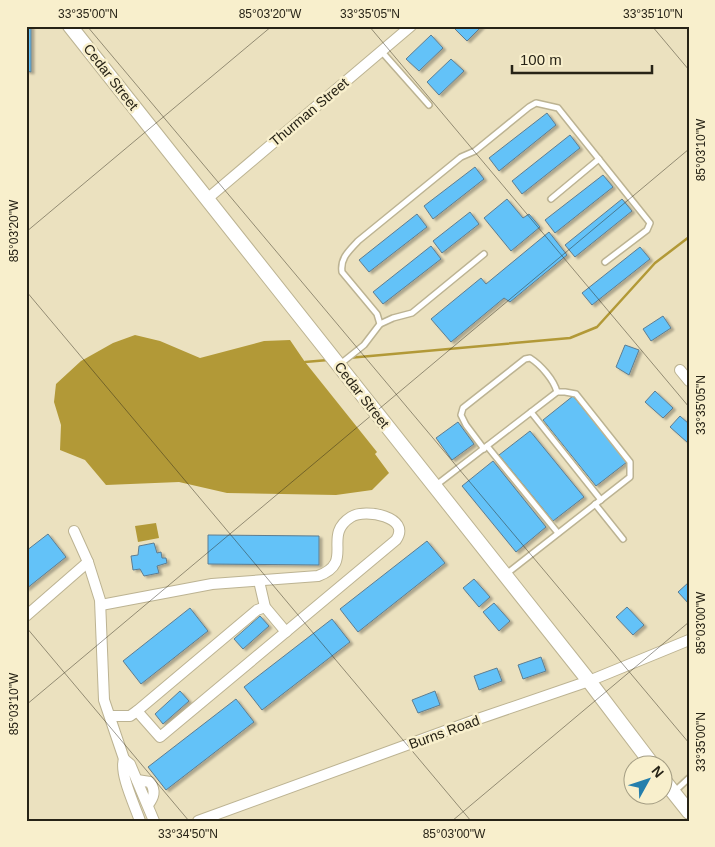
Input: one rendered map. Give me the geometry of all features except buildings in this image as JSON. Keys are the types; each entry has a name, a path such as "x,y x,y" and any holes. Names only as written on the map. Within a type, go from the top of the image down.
{"street":[{"name":"Cedar Street","path":"70,26 589,681 644,754"},
{"name":"Thurman Street","path":"207,199 260,152 411,26"},
{"path":"680,370 689,381"},
{"path":"100,605 212,584 318,576 328,572 335,566 338,558 337,536 346,521 354,515 365,512 378,514 393,520 398,525 400,535 396,540 160,737 137,711"},
{"path":"74,531 88,562 100,605 104,700 124,759 130,764 154,821"},
{"path":"26,616 88,562"},
{"path":"259,581 265,607 286,632"},
{"path":"110,716 130,716 257,610 265,607"},
{"name":"Burns Road","path":"198,821 478,719 589,681 689,640"},
{"path":"124,759 122,765 140,821"},
{"path":"672,790 689,812"}],"lane":[{"path":"382,52 429,105"},
{"path":"380,324 377,314 342,272 340,264 345,255 358,241 461,158 475,151 529,107 536,104 558,108 650,223 647,230 606,262"},
{"path":"551,200 599,160"},
{"path":"338,365 364,345 380,324 412,312 484,254"},
{"path":"557,392 555,386 536,362 530,358 525,359 463,408 461,415 466,425 558,534"},
{"path":"434,487 557,392 576,394 630,462 630,476 505,576"},
{"path":"531,412 601,500"},
{"path":"595,504 623,538"},
{"path":"674,793 689,778"},
{"path":"127,784 137,780"}],"shaded area":[{"path":"135,335 160,341 200,358 264,341 290,340 305,362 377,452 375,454 389,473 372,490 336,495 227,493 179,482 106,485 85,460 60,450 61,425 54,402 56,384 81,361 113,343"},
{"path":"156,523 159,538 138,542 135,526"}],"waterway":[{"path":"348,358 570,338 597,327 655,263 689,237"},
{"path":"305,362 328,360"}]}
